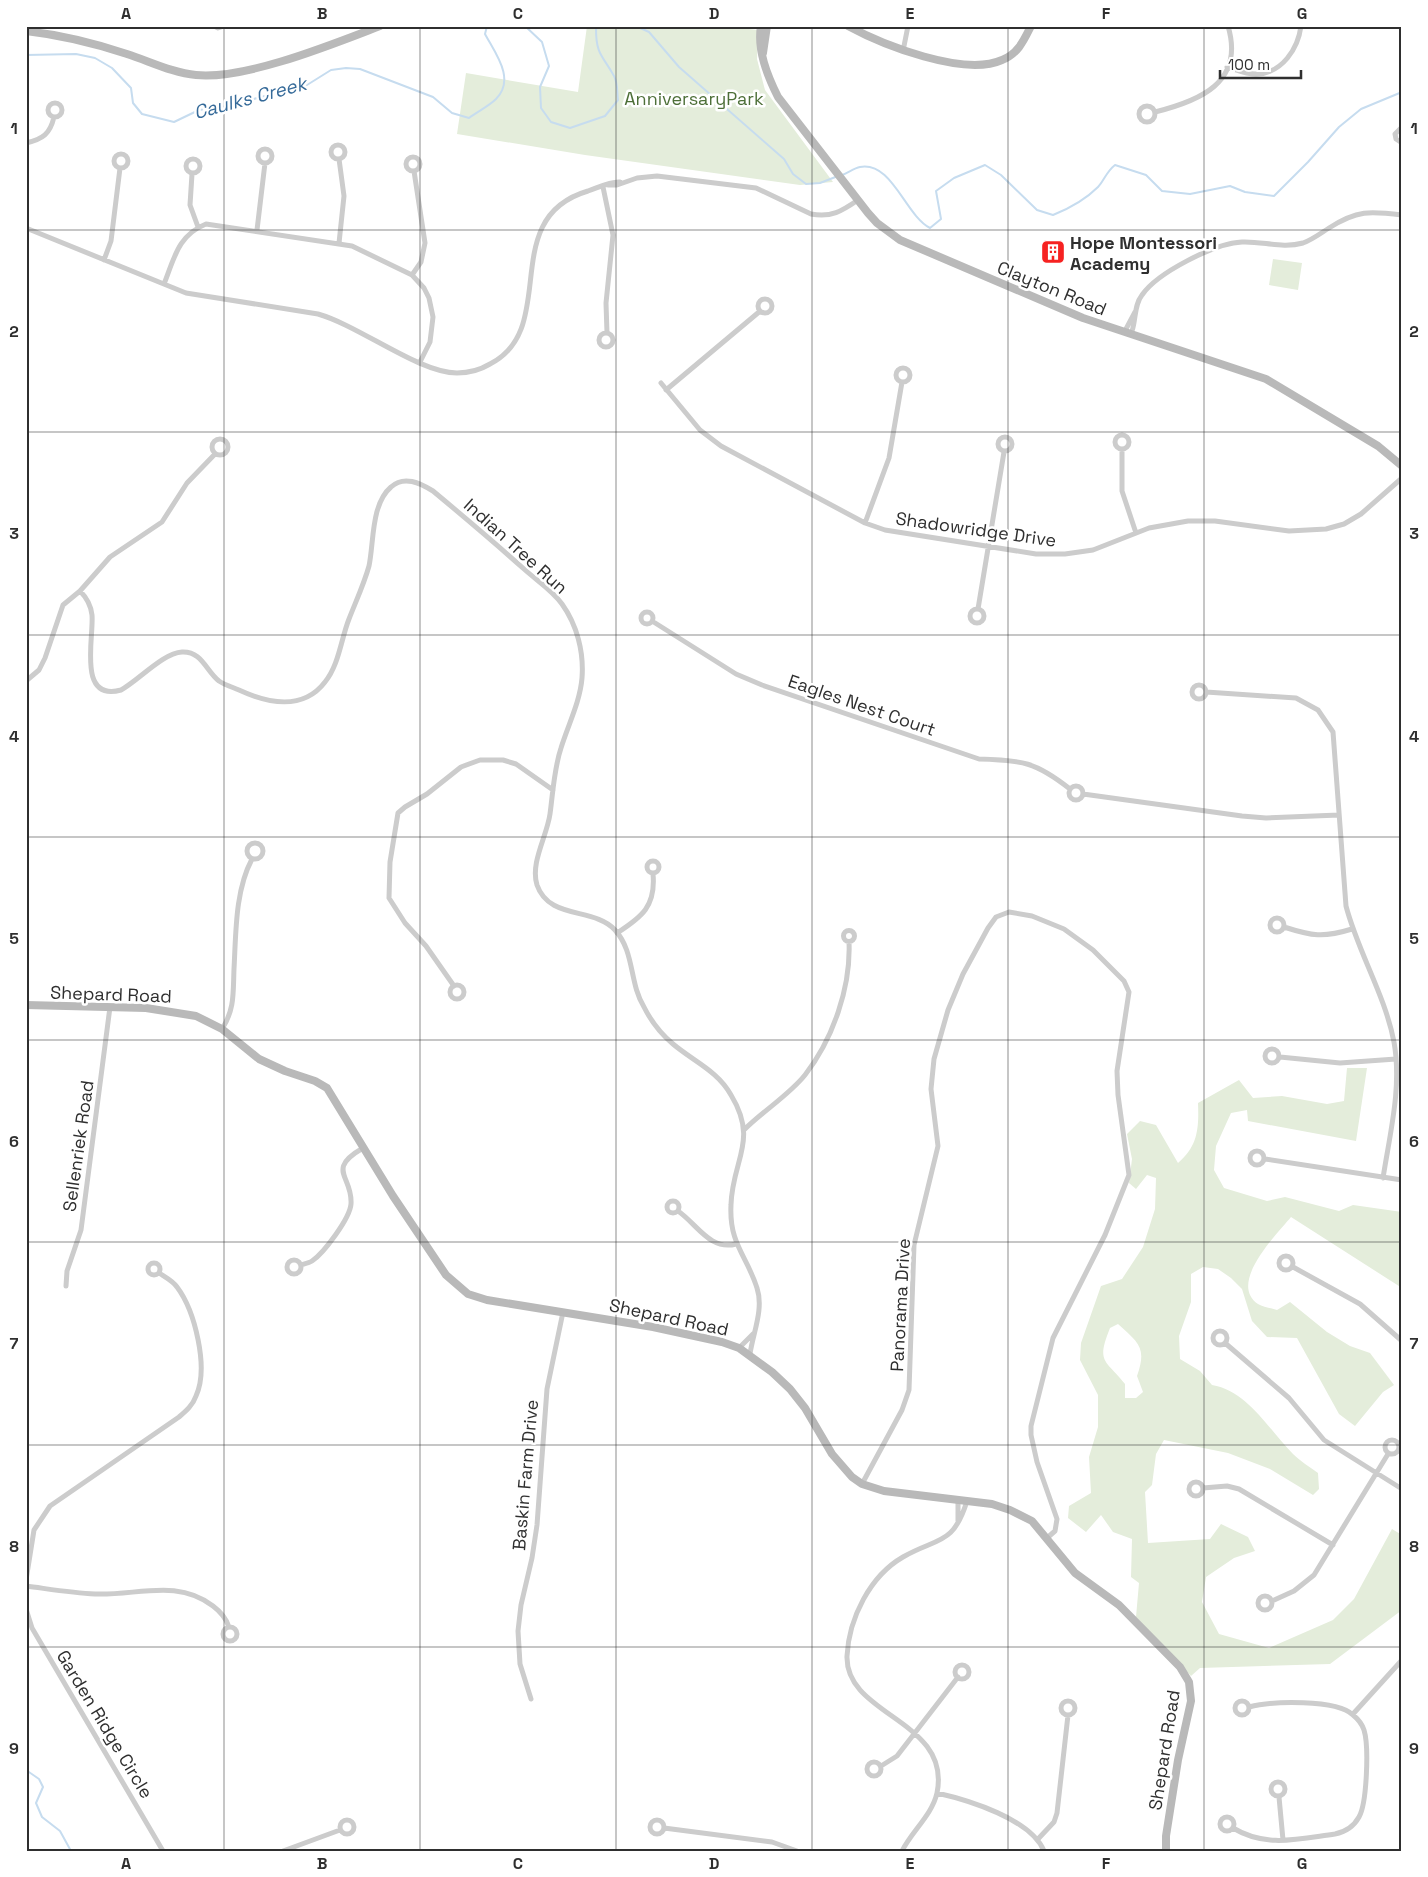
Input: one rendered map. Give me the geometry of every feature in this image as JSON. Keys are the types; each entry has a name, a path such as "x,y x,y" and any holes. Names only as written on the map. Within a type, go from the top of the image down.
{"street":[{"path":"214,26 218,28 224,26"},
{"path":"26,31 87,42 183,72 208,76 252,68 308,53 380,26"},
{"name":"Clayton Road","path":"761,26 759,44 770,81 778,97 877,223 900,240 1083,318 1266,379 1378,446 1402,466"},
{"name":"Clayton Road","path":"763,53 767,26"},
{"path":"848,26 903,52 962,63 987,65 1003,60 1016,52 1031,26"},
{"path":"903,52 908,26"},
{"path":"1155,112 1184,105 1204,96 1216,85 1227,67 1231,48 1228,26"},
{"path":"1227,67 1256,74 1274,69 1292,52 1301,26"},
{"path":"26,143 48,134 54,117"},
{"path":"1402,127 1395,134 1396,139 1402,143"},
{"path":"339,160 344,196 340,242"},
{"path":"257,230 265,163"},
{"path":"104,260 111,241 120,168"},
{"path":"412,276 421,262 425,243 414,171"},
{"path":"192,174 190,205 198,227"},
{"path":"26,228 186,293 207,298 318,314 337,320 420,362 446,372 458,373 485,367 506,354 518,336 522,326 536,240 540,228 550,214 566,200 620,182 636,178 662,176 765,192 811,214 820,216 836,214 858,200"},
{"path":"605,186 614,235 606,303 607,332"},
{"path":"1128,334 1132,331 1136,321 1135,312 1140,296 1156,280 1184,264 1227,245 1242,242 1294,245 1311,240 1347,216 1375,211 1402,215"},
{"path":"164,284 181,241 198,227 206,224 218,224 340,242 367,252 412,276 424,288 429,298 433,317 430,342 420,362"},
{"path":"666,390 759,312"},
{"path":"864,524 889,458 902,382"},
{"name":"Shadowridge Drive","path":"660,383 700,430 721,446 864,524 885,530 1036,554 1065,554 1092,550 1136,533 1167,524 1194,521 1290,531 1326,529 1344,524 1361,514 1402,478"},
{"path":"1122,450 1122,491 1136,533"},
{"path":"978,608 1004,452"},
{"path":"26,682 39,670 45,658 62,606 80,590 110,557 162,522 187,483 215,454"},
{"name":"Indian Tree Run","path":"80,590 87,600 92,614 91,671 95,682 103,690 114,692 121,690 164,660 183,652 195,655 202,660 211,675 221,683 252,696 269,702 283,703 301,699 316,691 331,672 348,619 364,584 378,512 384,494 391,486 400,482 414,481 424,485 550,592 561,603 573,625 582,657 582,679 576,704 560,751 547,829 536,867 538,889 547,900 558,908 597,918 617,933 628,953 636,992 650,1018 672,1044 709,1070 724,1084 732,1096 745,1129"},
{"name":"Eagles Nest Court","path":"652,621 736,674 762,685 979,760 1015,760 1028,763 1051,774 1070,789"},
{"path":"1206,692 1286,696 1305,702 1318,710 1326,720 1335,738 1342,882 1352,929 1390,1025 1396,1059 1396,1092 1383,1178"},
{"path":"454,986 426,946 405,923 389,898 390,862 398,813 427,794 461,767 480,760 502,760 516,764 553,790"},
{"name":"Eagles Nest Court","path":"1070,789 1080,786 1083,794"},
{"name":"Eagles Nest Court","path":"1070,789 1070,796 1075,800 1081,798 1083,794"},
{"name":"Eagles Nest Court","path":"1083,794 1266,818 1339,815"},
{"path":"222,1029 231,1015 240,903 244,876 252,859"},
{"path":"617,933 639,920 646,910 653,892 654,874"},
{"name":"Panorama Drive","path":"862,1484 902,1410 909,1390 914,1245 938,1146 930,1089 939,1036 963,974 996,917 1003,913 1018,914 1042,920 1073,935 1093,950 1124,981 1129,992 1117,1071 1118,1095 1129,1175 1105,1235 1053,1338 1031,1426 1030,1435 1036,1462 1057,1519 1055,1531 1047,1538"},
{"path":"1284,927 1312,936 1323,936 1352,929"},
{"path":"750,1354 758,1318 758,1289 736,1244 730,1205 745,1129 804,1076 822,1051 833,1026 842,997 849,942"},
{"name":"Shepard Road","path":"26,1005 110,1007 180,1012 208,1020 259,1059 315,1081 327,1088 363,1148 446,1275 456,1286 472,1296 682,1333 739,1348 750,1354 790,1389 805,1408 832,1454 852,1477 862,1484 884,1491 992,1504 1018,1513 1032,1521 1075,1573 1119,1604 1180,1667 1190,1682 1191,1701 1178,1760 1166,1836 1166,1851"},
{"name":"Sellenriek Road","path":"66,1286 67,1271 81,1230 110,1007"},
{"path":"1280,1057 1340,1063 1396,1059"},
{"path":"301,1265 311,1262 317,1256 334,1236 350,1211 351,1197 343,1177 344,1165 349,1157 363,1148"},
{"path":"1265,1159 1402,1180"},
{"path":"678,1211 716,1245 728,1246 736,1244"},
{"path":"1293,1267 1360,1304 1402,1341"},
{"path":"26,1580 33,1534 50,1506 179,1417 188,1409 196,1396 201,1378 198,1338 177,1287 159,1273"},
{"name":"Baskin Farm Drive","path":"531,1699 520,1664 518,1631 521,1605 532,1558 537,1525 547,1389 563,1312"},
{"path":"739,1348 753,1334"},
{"path":"1225,1343 1289,1398 1324,1440 1402,1489"},
{"path":"1272,1601 1294,1591 1307,1582 1318,1570 1388,1454"},
{"path":"1203,1488 1227,1486 1239,1489 1333,1545"},
{"path":"958,1500 958,1521"},
{"path":"902,1851 933,1804 937,1793 937,1765 927,1745 915,1733 858,1686 848,1663 849,1641 861,1604 875,1581 902,1558 948,1537 962,1518 967,1501"},
{"path":"26,1586 95,1594 160,1589 182,1591 210,1604 224,1616 229,1627"},
{"name":"Garden Ridge Circle","path":"26,1609 32,1628 163,1851"},
{"path":"1353,1714 1402,1660"},
{"path":"881,1766 897,1756 958,1677"},
{"path":"1233,1828 1252,1838 1267,1841 1340,1833 1350,1828 1359,1818 1364,1803 1365,1736 1360,1723 1353,1714 1342,1707 1330,1705 1265,1703 1249,1706"},
{"path":"1038,1840 1054,1822 1057,1813 1068,1715"},
{"path":"937,1793 988,1808 1030,1832 1038,1840 1044,1851"},
{"path":"1279,1796 1284,1840"},
{"path":"664,1828 772,1842 797,1851"},
{"path":"283,1851 340,1830"}],"green space":[{"name":"AnniversaryPark","path":"587,26 720,26 758,30 757,59 765,90 833,182 800,185 585,155 457,134 466,73 578,92"},
{"path":"1273,259 1302,263 1298,290 1269,285"},
{"path":"1347,1068 1367,1068 1356,1141 1248,1121 1247,1110 1231,1113 1216,1146 1214,1170 1224,1188 1267,1201 1285,1197 1339,1211 1353,1205 1402,1212 1402,1288 1291,1217 1258,1259 1251,1271 1248,1284 1250,1295 1258,1304 1277,1310 1290,1302 1327,1332 1350,1346 1370,1353 1394,1385 1383,1392 1355,1426 1339,1414 1297,1338 1267,1337 1252,1321 1242,1289 1218,1269 1203,1267 1191,1274 1191,1302 1179,1336 1180,1359 1200,1371 1212,1385 1225,1389 1247,1403 1293,1454 1318,1473 1319,1489 1313,1495 1270,1469 1228,1453 1164,1440 1156,1454 1152,1485 1145,1492 1148,1543 1210,1539 1221,1524 1248,1537 1255,1551 1234,1558 1206,1577 1202,1602 1219,1634 1269,1648 1333,1620 1354,1599 1392,1529 1402,1535 1402,1610 1330,1664 1200,1668 1191,1676 1136,1617 1139,1583 1131,1577 1132,1539 1113,1532 1101,1515 1086,1532 1068,1518 1069,1506 1091,1493 1089,1457 1098,1427 1098,1395 1080,1360 1081,1343 1101,1286 1122,1279 1143,1247 1155,1209 1156,1178 1147,1175 1136,1189 1129,1183 1132,1159 1127,1134 1140,1121 1156,1125 1178,1163 1190,1150 1196,1136 1198,1103 1239,1080 1253,1098 1282,1096 1327,1104 1344,1101","holes":["1118,1324 1136,1341 1141,1352 1137,1376 1143,1392 1136,1398 1125,1398 1125,1384 1108,1365 1103,1355 1110,1328"]}],"waterway":[{"name":"Caulks Creek","path":"26,55 76,54 95,58 112,68 131,88 133,103 142,114 174,122 199,110 223,107 307,85 331,70 346,68 360,69 433,97 452,113 469,118 496,99 502,91 504,83 502,66 485,34 487,26"},
{"name":"Caulks Creek","path":"525,26 542,42 549,66 540,87 541,108 551,122 570,128 605,116 618,100 615,79 597,44 596,29 599,26"},
{"name":"Caulks Creek","path":"621,26 638,27 649,32 679,67 784,159 793,174 806,184 820,183 838,176"},
{"name":"Caulks Creek","path":"842,175 860,167 871,167 881,172 890,180 913,212 930,228 941,219 936,191 954,178 985,165 1001,175 1037,210 1053,215 1088,196 1100,185 1115,165 1146,175 1162,191 1190,194 1230,186 1245,192 1274,196 1339,127 1361,109 1402,92"},
{"path":"26,1770 39,1779 43,1787 36,1803 42,1817 60,1831 71,1851"}],"place":[{"name":"Hope Montessori Academy","path":"1053,252"}]}
